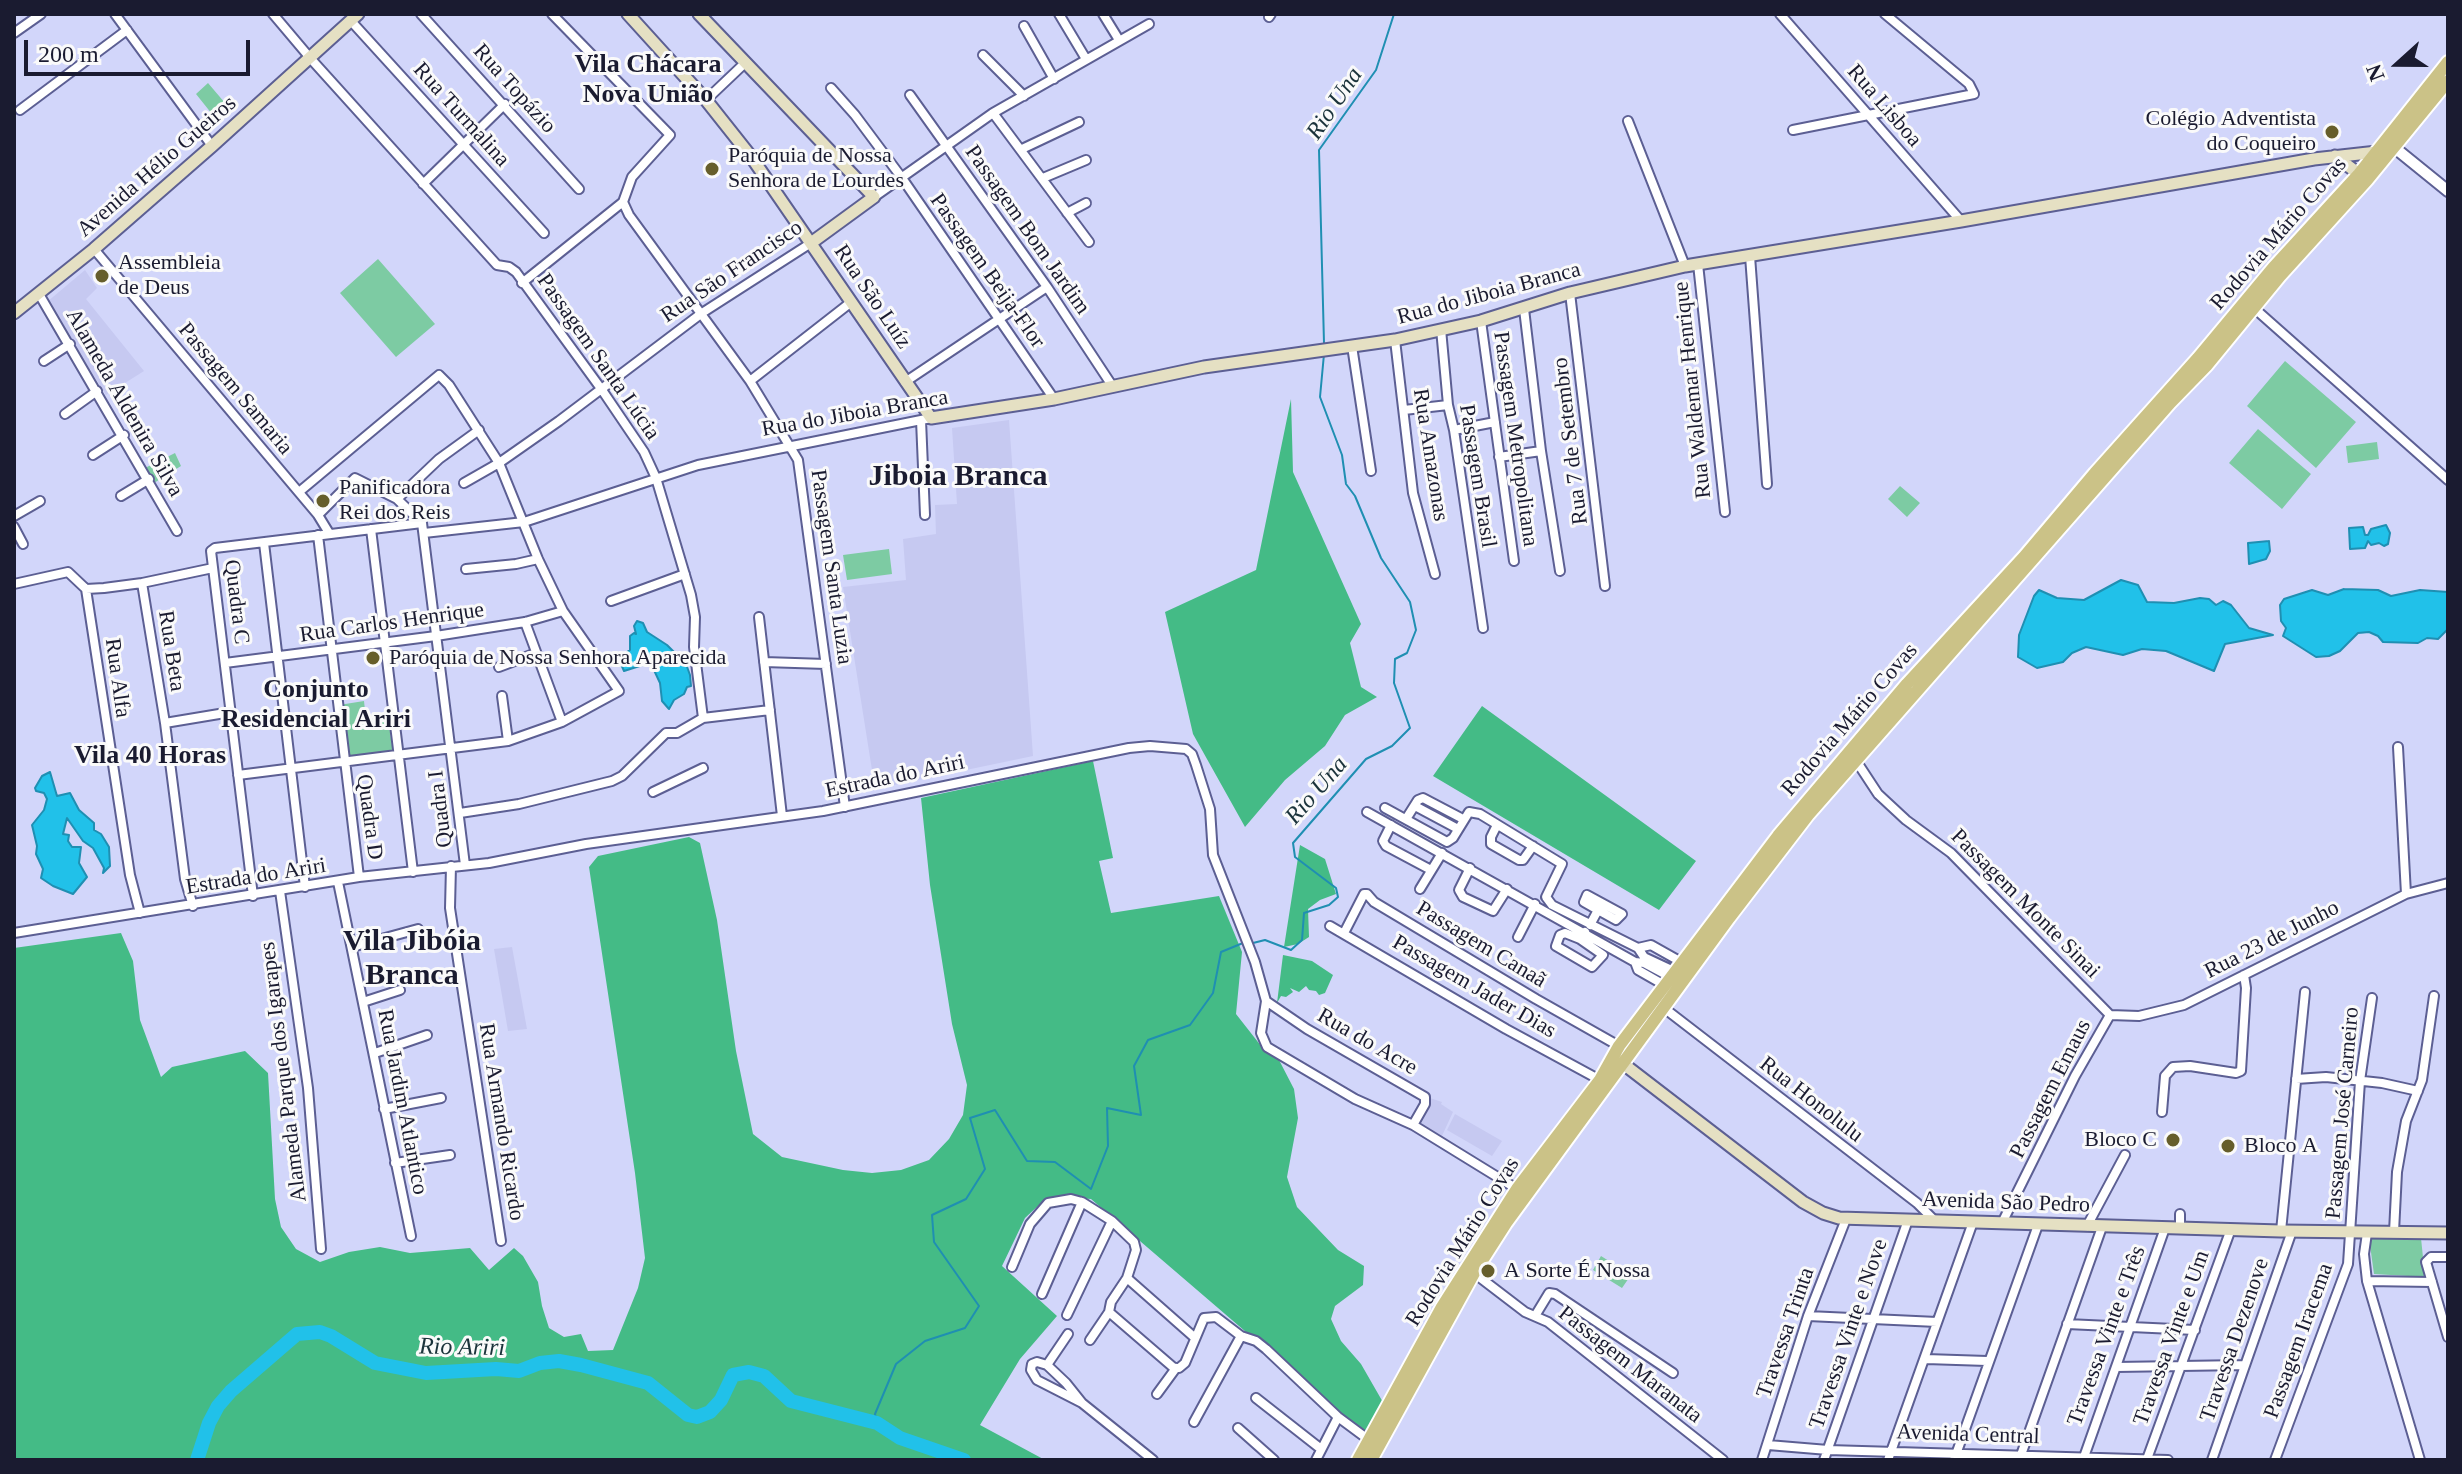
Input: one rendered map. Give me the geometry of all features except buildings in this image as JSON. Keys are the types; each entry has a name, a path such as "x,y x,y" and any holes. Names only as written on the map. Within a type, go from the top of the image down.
{"main road":[{"name":"Rua São Luíz","path":"628,14 706,100 752,158 905,382 926,419"},
{"path":"699,14 874,197"},
{"name":"Avenida Hélio Gueiros","path":"14,313 94,249 354,18"},
{"name":"Rodovia Mário Covas","path":"1371,1460 1449,1295 1517,1189 1619,1055 1664,1008 1862,745 2207,365 2363,177 2446,68"},
{"name":"Rua do Jiboia Branca","path":"926,419 1054,399 1204,367 1395,340 1481,321 1570,293 1685,266 2385,149"},
{"path":"2335,156 2363,177"},
{"name":"Rodovia Mário Covas","path":"1862,745 1907,684 2024,557 2273,268 2363,177"},
{"name":"Rua São Francisco","path":"811,243 874,197"},
{"name":"Rodovia Mário Covas","path":"1358,1460 1392,1410 1474,1273 1674,975 1800,808 1853,756"},
{"name":"Avenida São Pedro","path":"1619,1055 1803,1202 1823,1213 1846,1219 2448,1233"}],"street":[{"path":"14,33 41,14"},
{"path":"115,14 212,146"},
{"name":"Passagem Santa Lúcia","path":"273,14 497,265 514,269 644,452 656,478 695,617 694,647 703,718"},
{"name":"Rua Topázio","path":"421,14 579,189"},
{"path":"522,283 623,202 632,177 670,135 552,14"},
{"path":"1059,14 1086,59"},
{"path":"1103,14 1119,40"},
{"name":"Rua Lisboa","path":"1780,14 1961,221"},
{"path":"1793,130 1974,94 1969,84 1885,14"},
{"name":"Rua Turmalina","path":"354,18 544,233"},
{"name":"Rua São Francisco","path":"874,197 993,113 1149,24"},
{"path":"1024,26 1054,79"},
{"path":"20,110 127,30"},
{"path":"983,55 1024,96"},
{"path":"706,100 746,62"},
{"name":"Passagem Beija-Flor","path":"831,88 902,178 1054,399"},
{"name":"Passagem Bom Jardim","path":"910,95 1047,287 1113,387"},
{"path":"423,184 505,104"},
{"path":"993,113 1089,242"},
{"path":"1628,121 1685,266"},
{"path":"1022,149 1079,122"},
{"path":"2385,149 2448,191"},
{"path":"1043,178 1086,160"},
{"name":"Passagem Santa Luzia","path":"623,202 629,215 750,381 798,460 845,807"},
{"path":"1067,213 1086,203"},
{"name":"Rua São Francisco","path":"464,483 499,463 602,390 702,313 811,243"},
{"name":"Passagem Samaria","path":"94,249 299,492 329,533"},
{"path":"1750,256 1767,484"},
{"name":"Rua Waldemar Henrique","path":"1698,264 1725,512"},
{"path":"905,382 1047,287"},
{"name":"Rua 7 de Setembro","path":"1570,293 1605,586"},
{"name":"Alameda Aldenira Silva","path":"39,294 124,435 177,531"},
{"path":"750,381 850,303"},
{"path":"2254,308 2448,480"},
{"path":"1524,309 1541,451 1560,571"},
{"name":"Passagem Metropolitana","path":"1481,321 1514,561"},
{"name":"Passagem Brasil","path":"1441,329 1448,405 1483,628"},
{"name":"Rua Amazonas","path":"1395,340 1413,493 1435,574"},
{"path":"44,361 70,344"},
{"path":"1352,346 1371,471"},
{"path":"238,775 508,741 562,722 619,691 563,611 499,463 439,375 299,492"},
{"path":"65,414 97,391"},
{"path":"1404,410 1448,405"},
{"path":"925,515 926,419"},
{"name":"Rua do Jiboia Branca","path":"424,533 524,522 698,465 926,419"},
{"path":"1454,430 1495,422"},
{"path":"397,499 439,459 479,430"},
{"path":"93,455 124,435"},
{"path":"1499,457 1541,451"},
{"path":"318,515 355,478 397,499 422,523 424,533"},
{"path":"121,496 149,479"},
{"path":"14,516 40,501"},
{"path":"264,543 422,523"},
{"path":"14,527 23,544"},
{"name":"Quadra I","path":"371,529 413,872"},
{"name":"Quadra I","path":"424,533 465,865"},
{"name":"Quadra D","path":"318,535 359,877"},
{"name":"Quadra C","path":"253,896 211,551 215,548 264,543 305,887"},
{"path":"466,569 538,559"},
{"name":"Rua Beta","path":"14,584 68,572 86,589 142,583 213,568"},
{"path":"611,601 685,574"},
{"name":"Rua Beta","path":"142,583 165,723 185,879 193,906"},
{"name":"Rua Alfa","path":"86,589 130,875 140,913"},
{"name":"Rua Carlos Henrique","path":"225,663 436,636 525,622 563,611"},
{"path":"759,617 782,816"},
{"path":"525,622 562,722"},
{"path":"499,667 536,653"},
{"path":"764,662 826,664"},
{"path":"502,696 508,741"},
{"path":"460,813 519,804 612,781 632,767 661,736 677,733 703,718 770,710"},
{"name":"Rua Beta","path":"165,723 231,712"},
{"path":"2398,747 2406,894"},
{"name":"Estrada do Ariri","path":"14,933 359,877 465,865 586,844 845,807 1129,748 1186,749 1192,754 1210,809 1213,855 1248,940 1266,1001 1262,1037 1272,1052 1355,1099 1413,1125 1517,1189"},
{"name":"Passagem Monte Sinai","path":"1853,756 1878,794 1906,820 1951,853 2110,1015"},
{"path":"653,792 703,768"},
{"path":"1406,819 1423,798 1463,819"},
{"path":"1415,806 1458,829"},
{"path":"1385,808 1447,842 1472,811 1497,825 1562,864 1546,897 1547,901 1585,932 1603,955 1592,967 1556,946 1560,935 1585,932 1638,948 1651,945 1674,975"},
{"path":"1367,812 1635,962 1674,975"},
{"path":"1391,825 1383,841 1386,846 1431,870"},
{"path":"1497,825 1491,844 1519,860 1523,860 1533,846"},
{"path":"1420,889 1442,853"},
{"name":"Rua Armando Ricardo","path":"451,866 450,908 501,1241"},
{"path":"1470,868 1459,890 1463,897 1493,911 1507,889"},
{"name":"Rua Jardim Atlantico","path":"338,882 411,1236"},
{"name":"Rua 23 de Junho","path":"2110,1015 2139,1016 2193,1001 2406,894 2448,883"},
{"name":"Alameda Parque dos Igarapes","path":"280,891 308,1088 321,1249"},
{"name":"Passagem Canaã","path":"1344,933 1364,894 1367,894 1374,902 1619,1055"},
{"path":"1518,937 1535,904"},
{"path":"1585,932 1598,910"},
{"name":"Passagem Jader Dias","path":"1330,926 1600,1080"},
{"path":"352,947 418,929"},
{"path":"2162,1112 2165,1076 2173,1067 2190,1066 2239,1073 2242,1070 2244,975"},
{"path":"363,1002 400,990"},
{"path":"2287,1231 2296,1079 2305,992"},
{"path":"2394,1232 2399,1157 2409,1112 2424,1071 2434,996"},
{"name":"Passagem José Carneiro","path":"2350,1232 2360,1081 2372,998"},
{"name":"Rua do Acre","path":"1266,1001 1307,1029 1425,1097 1425,1104 1413,1125"},
{"name":"Rua Honolulu","path":"1664,1008 1917,1203 1935,1221"},
{"name":"Passagem Emaus","path":"2002,1223 2075,1076 2110,1015"},
{"path":"375,1053 427,1035"},
{"path":"2296,1079 2326,1077 2418,1091"},
{"path":"384,1109 441,1098"},
{"path":"395,1163 450,1155"},
{"path":"2087,1226 2125,1155"},
{"path":"1012,1267 1030,1224 1040,1210 1055,1201 1071,1199 1082,1202 1112,1221 1131,1238 1136,1247 1136,1256 1127,1278 1111,1302 1109,1312 1090,1340"},
{"path":"1042,1294 1082,1202"},
{"path":"2180,1214 2180,1228"},
{"name":"Travessa Trinta","path":"1762,1460 1808,1316 1846,1219"},
{"name":"Travessa Vinte e Nove","path":"1824,1460 1908,1220"},
{"path":"1067,1315 1112,1221"},
{"path":"1889,1456 1973,1222"},
{"path":"1956,1456 1987,1361 2038,1225"},
{"path":"2021,1455 2102,1227"},
{"name":"Travessa Vinte e Três","path":"2084,1457 2165,1228"},
{"name":"Travessa Vinte e Um","path":"2147,1459 2231,1229"},
{"name":"Travessa Dezenove","path":"2212,1460 2287,1231"},
{"name":"Passagem Iracema","path":"2275,1460 2348,1264 2350,1232"},
{"path":"2367,1233 2364,1265 2367,1281 2420,1460"},
{"path":"2448,1257 2426,1259 2448,1337"},
{"path":"2348,1264 2364,1265"},
{"name":"Passagem Maranata","path":"1474,1273 1516,1306 1553,1326 1723,1460"},
{"path":"1127,1278 1194,1337"},
{"path":"2367,1281 2432,1282"},
{"path":"1535,1316 1549,1293 1555,1294 1673,1373"},
{"path":"1109,1312 1176,1368"},
{"path":"1157,1394 1176,1368 1185,1363 1201,1321 1212,1315 1241,1336 1256,1341 1338,1417 1369,1440"},
{"path":"1808,1316 1937,1322"},
{"path":"2067,1324 2195,1330"},
{"path":"1047,1365 1068,1334"},
{"path":"1194,1422 1241,1336"},
{"path":"1926,1359 1987,1361"},
{"path":"1082,1403 1032,1376 1032,1364 1047,1365 1082,1403 1153,1460"},
{"path":"2116,1367 2244,1365"},
{"path":"1256,1398 1321,1449"},
{"path":"1316,1460 1338,1417"},
{"path":"1238,1428 1274,1460"},
{"name":"Avenida Central","path":"1768,1445 1889,1456 2021,1455 2168,1460"}],"shaded area":[{"path":"85,270 97,288 86,299 144,371 106,395 47,302"},
{"path":"1009,420 1033,756 875,789 843,587 906,580 903,539 936,534 935,505 957,504 952,428"},
{"path":"512,947 527,1029 508,1031 494,949"},
{"path":"1430,1098 1442,1102 1453,1112 1441,1138 1417,1125"},
{"path":"1455,1114 1502,1141 1492,1156 1447,1130"}],"green space":[{"path":"208,83 225,103 212,114 196,94"},
{"path":"378,259 435,324 396,357 340,293"},
{"path":"2285,361 2356,422 2316,468 2247,406"},
{"path":"1291,399 1293,472 1361,624 1350,643 1361,687 1377,697 1345,715 1325,746 1285,780 1245,827 1193,734 1165,612 1256,570"},
{"path":"2258,429 2311,474 2282,509 2229,463"},
{"path":"2377,442 2379,459 2348,463 2346,446"},
{"path":"175,453 181,466 154,483 145,468"},
{"path":"1900,486 1920,503 1907,517 1888,499"},
{"path":"889,549 892,574 847,580 843,555"},
{"path":"364,701 366,720 388,718 393,753 346,760 339,705"},
{"path":"1482,706 1696,861 1659,910 1433,776"},
{"path":"1093,761 1113,858 1099,861 1111,913 1219,896 1242,952 1236,1014 1265,1051 1279,1060 1294,1089 1298,1118 1287,1177 1297,1207 1338,1250 1364,1266 1363,1285 1335,1306 1331,1319 1341,1341 1361,1364 1384,1404 1366,1435 1091,1199 1064,1197 1040,1204 1025,1218 1002,1266 1057,1316 1020,1359 980,1425 1045,1460 14,1460 14,948 121,933 133,961 140,1020 161,1077 172,1067 245,1051 268,1073 275,1199 281,1227 296,1249 320,1262 349,1252 380,1247 410,1253 470,1248 489,1270 514,1248 523,1256 538,1282 549,1328 564,1337 581,1334 588,1351 613,1350 638,1288 645,1258 589,867 598,856 689,837 700,843 717,920 736,1051 753,1134 782,1157 843,1170 872,1173 901,1170 929,1160 949,1139 963,1115 967,1085 952,1024 930,885 921,798"},
{"path":"1300,845 1325,859 1336,894 1308,909 1309,937 1298,944 1284,947"},
{"path":"1283,955 1312,961 1333,975 1325,993 1319,995 1306,986 1299,992 1290,988 1293,992 1286,997 1281,996 1277,1003"},
{"path":"2369,1238 2421,1238 2425,1277 2374,1274"},
{"path":"1601,1256 1631,1275 1622,1288 1593,1270"}],"water":[{"path":"2386,525 2390,533 2388,544 2371,545 2368,541 2365,548 2350,549 2349,528 2363,527 2365,535 2368,535 2371,529"},
{"path":"2269,541 2270,551 2266,559 2249,564 2248,543"},
{"path":"2121,580 2138,585 2147,602 2174,603 2200,598 2209,599 2216,605 2223,601 2231,605 2249,628 2273,635 2225,644 2214,671 2166,651 2142,649 2123,655 2086,647 2072,653 2063,662 2037,668 2018,657 2019,635 2039,590 2057,598 2084,600"},
{"path":"2344,589 2378,590 2391,596 2420,590 2448,592 2448,629 2438,639 2427,638 2418,643 2383,642 2369,632 2358,633 2340,651 2316,657 2283,636 2286,628 2281,621 2280,605 2284,599 2312,590 2328,595"},
{"path":"637,621 643,623 647,632 667,645 686,664 690,675 691,686 674,700 669,709 662,701 660,683 653,668 646,664 624,671 620,662 622,655 630,650 630,636 636,634 634,626"},
{"path":"50,772 57,796 70,793 79,810 94,823 94,830 101,834 109,847 110,866 103,873 104,868 93,848 83,841 67,818 63,834 69,835 68,841 72,847 81,847 79,863 87,877 73,894 41,878 43,869 36,854 32,825 44,810 47,799 35,788 42,776"}],"waterway":[{"name":"Rio Una","path":"1324,343 1319,150 1376,70 1394,14"},
{"name":"Rio Una","path":"1253,943 1265,940 1291,950 1302,940 1304,913 1329,905 1338,897 1336,888 1295,857 1293,843 1366,759 1392,746 1410,728 1394,683 1395,659 1407,653 1416,630 1410,602 1381,558 1355,496 1346,484 1342,455 1320,397 1324,354"},
{"name":"Rio Una","path":"877,1423 875,1414 896,1364 925,1341 965,1328 979,1306 934,1242 932,1215 966,1199 985,1169 970,1118 995,1110 1027,1161 1055,1162 1091,1189 1108,1146 1107,1108 1141,1115 1134,1066 1148,1040 1190,1025 1213,993 1221,952 1243,943"},
{"name":"Rio Ariri","path":"197,1460 209,1423 231,1391 297,1334 320,1332 375,1363 426,1373 496,1369 519,1371 540,1363 559,1361 581,1365 648,1383 688,1415 697,1417 710,1412 721,1400 733,1375 749,1372 764,1376 791,1401 877,1423 900,1438 964,1460"}],"place":[{"name":"Colégio Adventista do Coqueiro","path":"2332,132"},
{"name":"Paróquia de Nossa Senhora de Lourdes","path":"712,169"},
{"name":"Assembleia de Deus","path":"102,276"},
{"name":"Panificadora Rei dos Reis","path":"323,501"},
{"name":"Paróquia de Nossa Senhora Aparecida","path":"373,658"},
{"name":"Bloco C","path":"2173,1140"},
{"name":"Bloco A","path":"2228,1146"},
{"name":"A Sorte É Nossa","path":"1488,1271"}],"district":[{"name":"Vila Chácara Nova União","path":"648,80"},
{"name":"Jiboia Branca","path":"958,477"},
{"name":"Conjunto Residencial Ariri","path":"316,705"},
{"name":"Vila 40 Horas","path":"150,756"},
{"name":"Vila Jibóia Branca","path":"412,959"}]}
